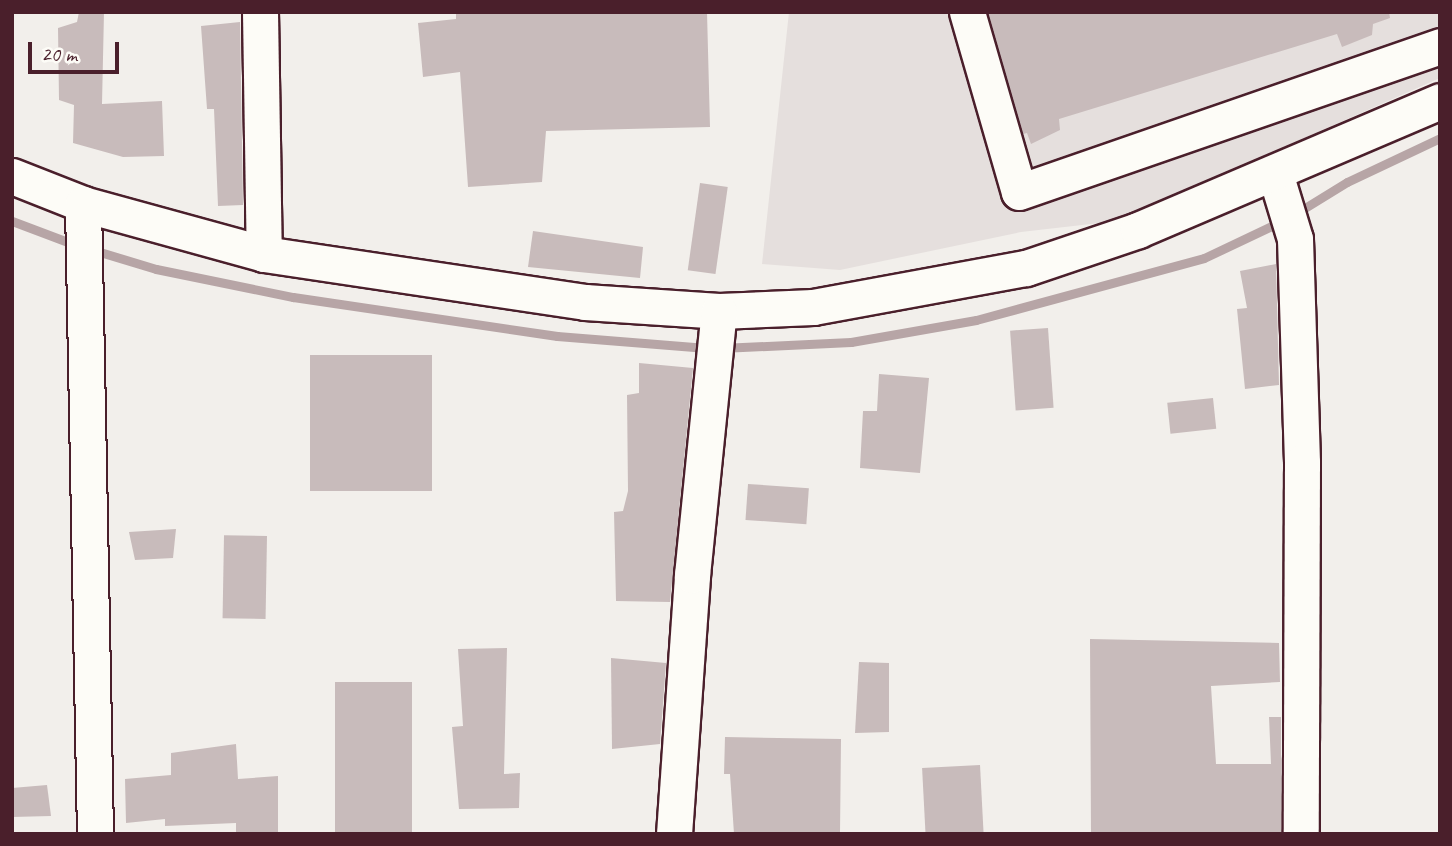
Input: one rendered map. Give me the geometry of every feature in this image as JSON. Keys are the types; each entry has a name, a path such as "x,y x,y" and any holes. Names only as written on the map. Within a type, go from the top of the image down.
{"street":[{"path":"260,12 264,254"},
{"path":"967,12 1019,192 1440,46"},
{"path":"12,176 84,232 264,254 585,302 717,335 813,307 878,298 1026,268 1138,230 1440,101"},
{"path":"1275,173 1288,217 1302,463 1301,834"},
{"path":"84,232 95,834"},
{"path":"674,834 692,575 717,335"}],"shaded area":[{"path":"789,12 1440,12 1440,78 1117,221 1021,232 840,270 762,264"}],"building":[{"path":"79,12 104,12 102,104 162,101 164,156 123,157 73,143 74,105 59,100 58,28 77,22"},
{"path":"456,12 707,12 710,127 546,131 542,182 468,187 460,72 423,77 418,23 456,19"},
{"path":"988,12 1389,12 1390,18 1373,24 1372,35 1342,47 1337,34 1059,119 1060,130 1031,144 1027,133 1023,134"},
{"path":"240,22 243,205 218,206 214,109 207,109 201,26"},
{"path":"700,183 728,187 715,274 688,270"},
{"path":"533,231 643,247 640,278 528,267"},
{"path":"1276,264 1279,385 1245,389 1237,309 1247,308 1240,271"},
{"path":"1048,328 1054,408 1016,410 1010,331"},
{"path":"310,355 432,355 432,491 310,491"},
{"path":"639,363 693,368 670,602 616,601 614,512 623,511 628,491 627,395 639,393"},
{"path":"879,374 929,378 920,473 860,468 863,411 877,411"},
{"path":"1213,398 1216,429 1170,434 1167,403"},
{"path":"748,484 809,488 806,524 745,520"},
{"path":"176,529 173,558 135,560 129,532"},
{"path":"224,535 267,536 266,619 223,618"},
{"path":"1090,639 1279,643 1280,682 1211,686 1216,764 1271,764 1269,717 1281,717 1281,832 1091,834"},
{"path":"507,648 504,774 520,773 519,808 459,809 452,727 463,726 458,649"},
{"path":"611,658 666,663 660,744 612,749"},
{"path":"859,662 889,663 889,732 855,733"},
{"path":"335,682 412,682 412,834 335,834"},
{"path":"725,737 841,739 840,834 734,834 730,774 724,774"},
{"path":"236,744 238,779 278,776 278,834 236,834 236,823 165,826 165,819 126,823 125,779 171,775 171,753"},
{"path":"980,765 984,834 926,834 922,768"},
{"path":"47,785 51,816 12,817 12,788"}],"waterway":[{"path":"1295,214 1347,182 1440,138"},
{"path":"12,221 76,245"},
{"path":"721,348 851,342 976,320 1204,258 1282,221"},
{"path":"90,249 156,269 293,297 557,336 707,348"}]}
